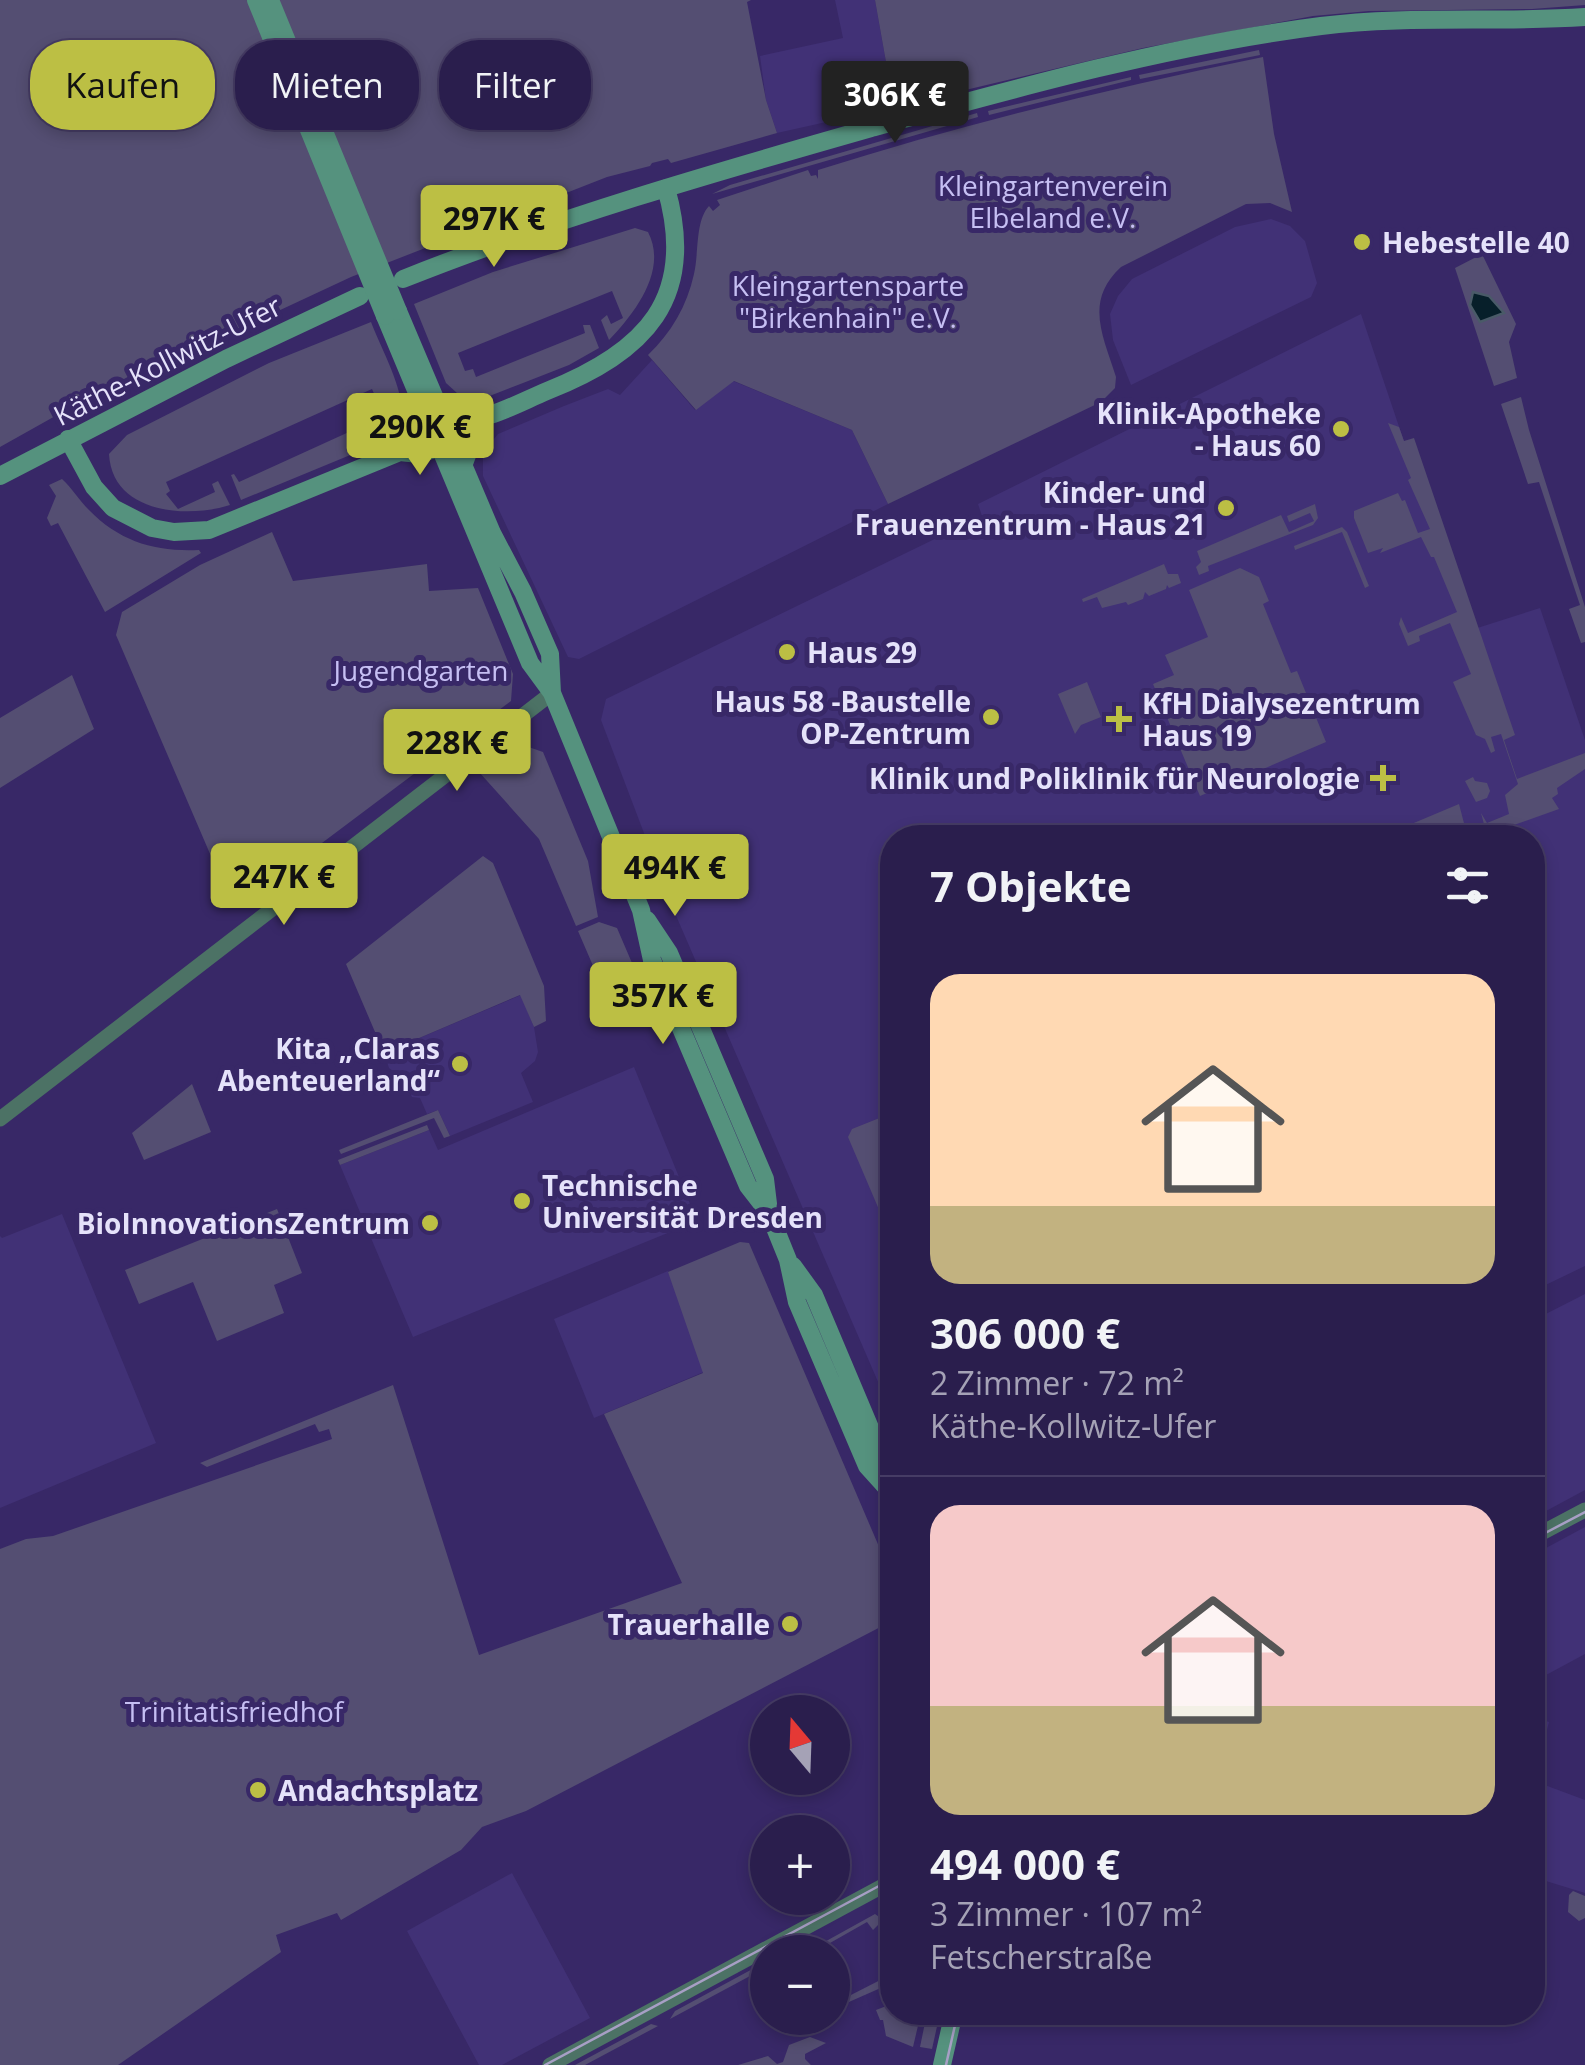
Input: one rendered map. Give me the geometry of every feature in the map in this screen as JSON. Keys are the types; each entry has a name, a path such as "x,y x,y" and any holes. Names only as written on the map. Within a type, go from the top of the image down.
{"main road":[{"path":"256,0 392,314 548,650 552,693 568,740 641,910 652,960 748,1186 768,1213 788,1260 797,1302 867,1466 880,1483"},
{"path":"270,0 392,314 438,448 530,662 552,693"},
{"path":"403,279 500,242 666,188 998,94 1270,34 1324,26 1585,17"},
{"path":"445,424 487,416 582,377 624,352 648,326 667,294 676,262 676,225 666,188"},
{"name":"Käthe-Kollwitz-Ufer","path":"0,476 360,296"},
{"path":"400,452 422,406"},
{"path":"463,466 472,439 487,416"},
{"path":"68,439 94,487 113,508 152,528 174,532 209,530 400,452 419,454 438,448"},
{"path":"942,2065 951,2025"}],"street":[{"path":"0,1120 552,693"},
{"path":"1545,1531 1585,1510"},
{"path":"550,2065 880,1888"},
{"path":"872,1892 880,1892"}],"shaded area":[{"path":"835,0 875,0 894,107 777,133 766,100 760,56 843,38"},
{"path":"1271,219 1290,226 1305,241 1317,283 1311,297 1131,385 1113,340 1110,314 1132,279 1235,227"},
{"path":"1361,314 1468,631 1540,608 1585,740 1585,1266 1545,1285 1545,825 880,825 880,1386 671,904 601,720 606,699 982,516 978,504"},
{"path":"652,360 695,410 733,381 852,430 888,504 579,659 568,657 483,476 483,452 498,434 564,406 608,389 620,395"},
{"name":"Kita „Claras Abenteuerland“","path":"521,995 534,1027 538,1052 535,1061 521,1073 533,1102 450,1136 438,1110 427,1114 420,1098 412,1097 405,1080 389,1068 384,1053"},
{"name":"Technische Universität Dresden","path":"634,1067 697,1221 413,1337 340,1165 429,1130 438,1150"},
{"path":"62,1214 156,1443 0,1508 0,1236"},
{"path":"668,1271 706,1371 594,1418 554,1319"},
{"path":"1585,1294 1585,1490 1545,1512 1545,1314"},
{"path":"1585,1527 1585,1654 1545,1676 1545,1549"},
{"path":"1545,1785 1585,1800 1585,1893 1545,1881"},
{"path":"512,1873 590,2018 502,2065 479,2065 407,1931"}],"green space":[{"path":"0,0 751,0 747,2 766,100 777,133 607,177 351,277 66,410 0,447"},
{"path":"875,0 1585,0 1585,5 1313,16 1143,48 894,107"},
{"path":"1259,50 1260,55 1140,79 1139,75"},
{"path":"1263,57 1274,134 1292,212 1270,203 1246,204 1121,267 1103,293 1100,306 1102,333 1116,377 1115,388 1101,402 888,504 852,430 734,381 696,410 648,355 682,308 694,274 701,220 709,206 713,211 720,205 717,200 808,170 818,179 818,170 984,122"},
{"path":"1131,80 989,115 988,111"},
{"path":"977,113 978,117 712,194 730,185"},
{"path":"635,228 648,232 653,246 651,276 638,304 609,340 601,320 607,315 611,324 623,318 612,291 458,353 465,371 473,369 476,377 585,333 583,325 590,325 599,348 569,365 487,397 457,393 446,383 414,304 493,272"},
{"path":"1482,254 1516,324 1509,342 1517,378 1494,386 1455,268"},
{"path":"371,322 401,404 398,422 377,444 241,500 231,475 239,482 384,416 372,389 166,482 170,491 166,494 178,509 215,492 212,484 218,481 230,505 193,511 154,507 123,489 113,474 109,454 127,435 269,363"},
{"path":"1521,397 1585,607 1585,642 1581,643 1569,609 1580,605 1539,482 1528,484 1501,404"},
{"path":"1388,423 1399,427 1404,441 1414,438 1515,735 1504,740 1517,779 1585,753 1585,769 1557,788 1558,794 1552,798 1559,809 1514,825 1484,825 1481,813 1487,823 1509,814 1505,795 1518,784 1501,734 1491,737 1495,751 1491,753 1485,739 1476,735 1453,682 1471,674 1450,623 1419,636 1420,641 1408,646 1399,624 1401,617 1408,633 1457,612 1434,557 1421,537 1380,553 1383,548 1368,553 1354,518 1354,511 1398,493 1405,500 1418,533 1430,529 1408,480 1411,478"},
{"path":"62,479 101,521 126,537 153,547 201,553 105,612 58,523 51,526 47,518 56,496 49,485"},
{"path":"1315,504 1318,518 1313,525 1208,566 1209,571 1199,575 1196,567 1201,562 1197,551 1281,515 1289,532 1314,521 1310,513 1289,522 1287,516"},
{"path":"1342,527 1369,586 1365,588 1342,532 1295,550 1294,546"},
{"name":"Jugendgarten","path":"272,532 293,581 427,564 429,591 478,588 513,674 511,701 302,858 298,866 246,905 232,905 116,635 122,612 200,565"},
{"path":"1164,564 1168,574 1178,574 1181,583 1169,588 1167,585 1149,596 1145,592 1143,599 1128,605 1126,602 1102,608 1097,597 1083,602 1082,599"},
{"path":"1240,568 1259,577 1269,601 1263,604 1291,673 1297,671 1326,742 1200,796 1153,684 1174,675 1165,655 1208,637 1189,590"},
{"path":"72,675 94,729 0,788 0,718"},
{"path":"1087,682 1101,717 1081,725 1075,734 1058,694"},
{"path":"517,743 543,752 588,861 598,917 576,926 539,839 479,772"},
{"path":"1473,777 1487,783 1487,798 1476,802 1465,781"},
{"path":"1459,804 1464,825 1409,825"},
{"path":"483,856 493,863 544,986 546,1021 534,1027 520,995 384,1053 346,964"},
{"path":"599,922 617,928 650,1005 616,1019 578,931"},
{"path":"192,1084 211,1132 144,1160 132,1133"},
{"path":"438,1110 450,1136 444,1138 434,1118 341,1154 339,1150"},
{"path":"880,1118 880,1212 848,1137 852,1129"},
{"path":"427,1125 429,1130 340,1165 338,1160"},
{"path":"277,1209 302,1273 274,1285 284,1313 217,1341 193,1282 139,1304 125,1270"},
{"name":"Trinitatisfriedhof","path":"740,1242 749,1243 880,1549 880,1627 526,1811 482,1827 461,1850 341,1920 337,1913 276,1935 281,1952 118,2065 0,2065 0,1549 26,1539 53,1536 332,1439 329,1429 319,1432 315,1424 207,1467 200,1463 393,1385 479,1655 682,1583 604,1414 703,1373 668,1272"},
{"path":"1573,1891 1585,1896 1585,1918 1579,1921 1568,1912"},
{"path":"875,1914 880,1918 880,1926 873,1930 867,1922 837,1935"},
{"path":"750,1970 750,1976 670,2019 675,2011"},
{"path":"880,1980 880,1988 850,2002 850,1995"},
{"path":"651,2024 658,2026 585,2065 575,2065"},
{"path":"884,2025 918,2025 913,2047 886,2036"},
{"path":"925,2025 937,2025 932,2049 920,2047"},
{"path":"810,2037 826,2043 805,2054 811,2065 738,2065 768,2056 777,2064 783,2062 789,2045"}],"water":[{"path":"1473,292 1489,296 1504,313 1480,322 1470,305"}],"tram line":[{"path":"1545,1533 1585,1512"},
{"path":"545,2065 880,1885"},
{"path":"946,2065 955,2025"}],"place":[{"name":"Hebestelle 40","path":"1362,242"},
{"name":"Klinik-Apotheke - Haus 60","path":"1341,429"},
{"name":"Kinder- und Frauenzentrum - Haus 21","path":"1226,508"},
{"name":"Haus 29","path":"787,652"},
{"name":"Haus 58 -Baustelle OP-Zentrum","path":"991,717"},
{"name":"KfH Dialysezentrum Haus 19","path":"1119,719"},
{"name":"Klinik und Poliklinik für Neurologie","path":"1383,778"},
{"name":"Kita „Claras Abenteuerland“","path":"460,1064"},
{"name":"Technische Universität Dresden","path":"522,1201"},
{"name":"BioInnovationsZentrum","path":"430,1223"},
{"name":"Trauerhalle","path":"790,1624"},
{"name":"Andachtsplatz","path":"258,1790"}],"park label":[{"name":"Kleingartenverein Elbeland e.V.","path":"1053,201"},
{"name":"Kleingartensparte \"Birkenhain\" e.V.","path":"848,301"}]}
